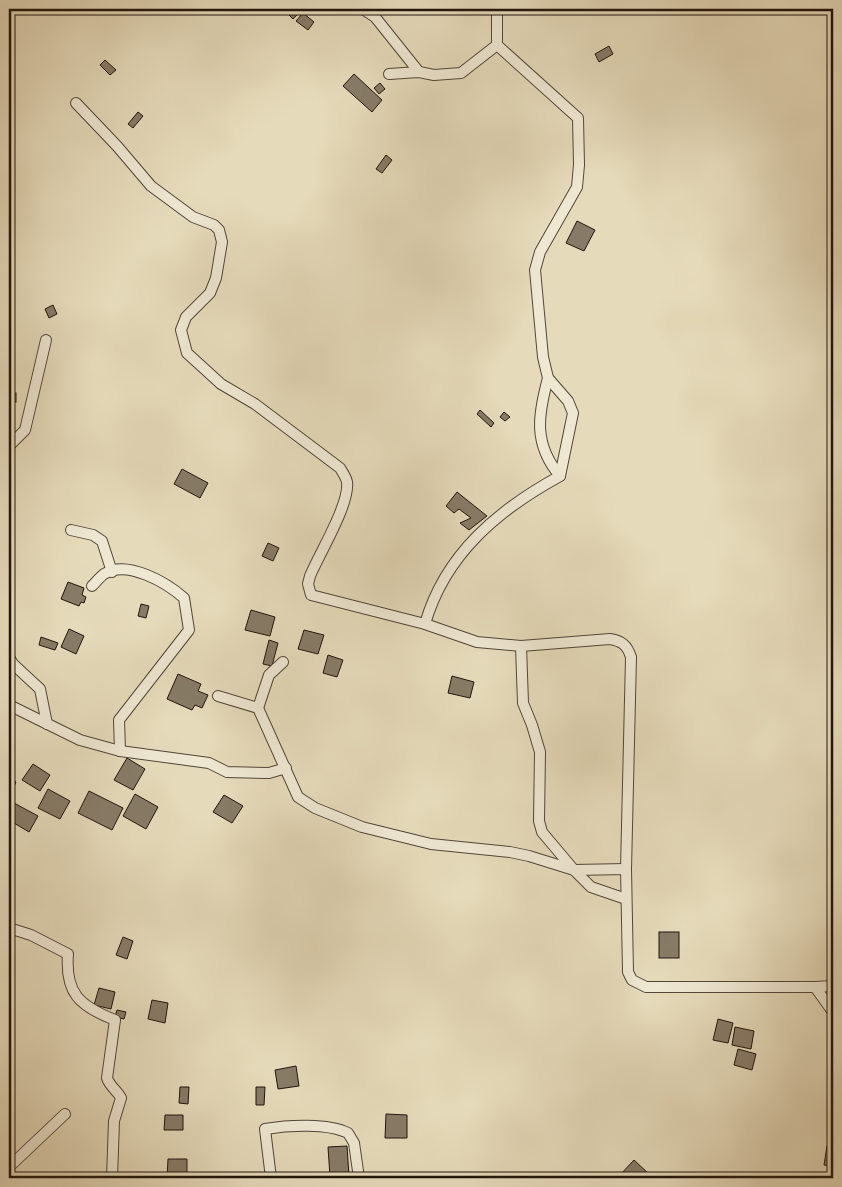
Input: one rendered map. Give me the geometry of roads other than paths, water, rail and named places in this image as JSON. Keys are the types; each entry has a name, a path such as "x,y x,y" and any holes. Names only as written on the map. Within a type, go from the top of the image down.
{"street":[{"path":"363,9 375,17 420,72"},
{"path":"425,624 439,588 464,548 501,512 527,494 560,476 573,413 568,401 548,378 543,357 535,270 540,252 577,187 579,165 578,118 497,45 497,9"},
{"path":"389,74 420,72 434,75 461,73 497,45"},
{"path":"76,103 117,146 151,186 193,217 214,225 219,230 222,242 216,278 210,294 186,317 181,330 187,353 221,384 273,417 340,468 344,475 347,483 339,515 310,576 308,584 311,595 425,624 477,642 521,646 610,639 621,641 628,647 632,657 626,869 628,972 638,984 646,987 833,986"},
{"path":"9,446 25,430 46,340"},
{"path":"548,378 540,408 542,444 544,454 560,476"},
{"path":"71,530 93,535 102,540 112,572"},
{"path":"92,586 104,574 122,569 161,581 173,588 184,598 189,630 119,720 120,751"},
{"path":"521,646 522,704 532,725 540,752 539,821 542,832 591,887 626,899"},
{"path":"9,657 13,664 40,689 47,724"},
{"path":"283,662 269,675 258,708 298,797 315,808 362,827 431,844 510,852 574,870 626,869"},
{"path":"218,696 258,708"},
{"path":"9,705 80,740 120,751 209,763 227,772 269,773 286,768"},
{"path":"9,928 31,935 68,954 66,974 70,987 79,1000 115,1020 107,1078 110,1085 117,1090 121,1098 114,1121 112,1178"},
{"path":"815,987 833,1012"},
{"path":"9,1167 64,1114"},
{"path":"271,1178 265,1129 283,1126 336,1129 348,1132 354,1143 359,1178"}]}
